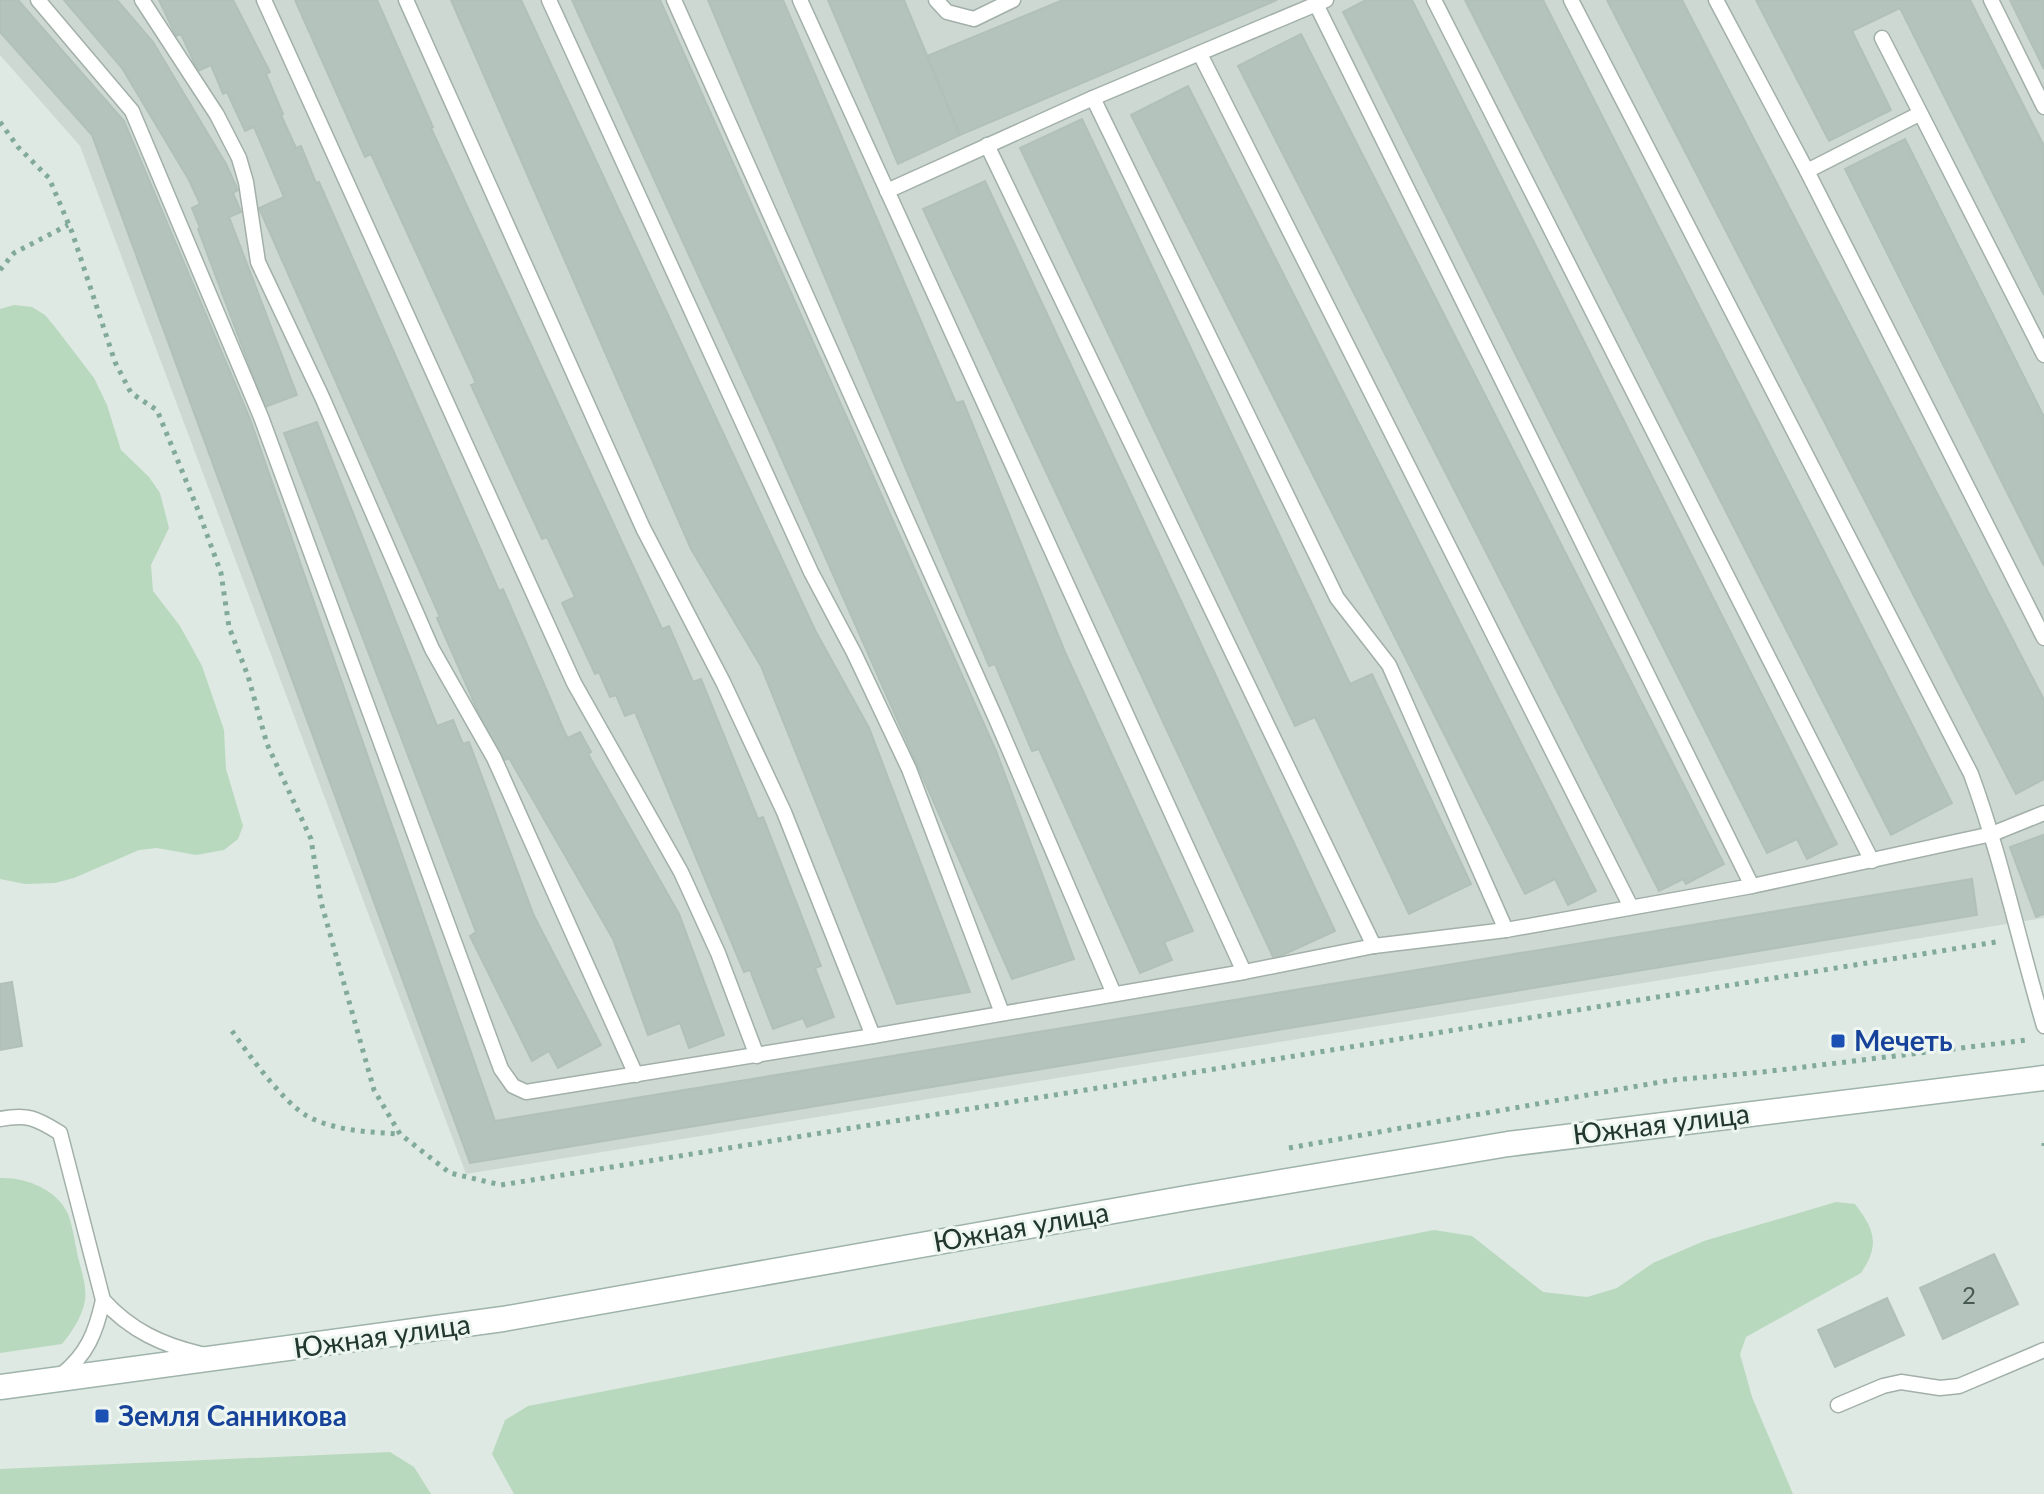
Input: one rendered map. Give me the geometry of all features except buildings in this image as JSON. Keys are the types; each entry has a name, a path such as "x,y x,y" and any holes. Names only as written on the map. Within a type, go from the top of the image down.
{"main road":[{"name":"Южная улица","path":"0,1387 503,1319 1171,1200 1508,1144 2044,1078"}],"lane":[{"path":"38,0 132,111 261,417 501,1069 513,1086 526,1092 757,1056 1244,972 1374,946 1506,930 1752,886 1992,834 2044,813"},
{"path":"142,0 217,115 239,158 249,193 258,262 322,397 432,649 494,758 636,1075"},
{"path":"264,0 574,683 681,872 718,953 757,1056"},
{"path":"406,0 643,528 723,682 784,812 873,1036"},
{"path":"549,0 811,572 854,653 909,769 1002,1013"},
{"path":"674,0 996,719 1114,994"},
{"path":"800,0 1244,972"},
{"path":"936,0 947,12 974,19 1013,0"},
{"path":"1434,0 1872,861"},
{"path":"1571,0 1971,774 1992,834 2044,1026"},
{"path":"1991,0 2044,107"},
{"path":"1719,1 2044,638"},
{"path":"887,191 1093,98 1321,2 1752,886"},
{"path":"1882,38 2044,355"},
{"path":"1200,54 1631,907"},
{"path":"1093,98 1337,598 1389,665 1506,930"},
{"path":"1807,171 1919,114"},
{"path":"987,145 1374,946"},
{"path":"0,1119 21,1115 39,1119 60,1133 103,1300 89,1346 74,1365 54,1380"},
{"path":"103,1300 119,1318 142,1333 176,1349 221,1359"},
{"path":"1838,1405 1883,1386 1901,1382 1940,1388 1959,1386 2044,1350"}],"path":[{"path":"0,270 14,253 68,225"},
{"path":"232,1031 282,1095 307,1116 356,1132 400,1134"}],"shaded area":[{"path":"0,0 2044,0 2044,918 466,1174 80,146 0,55"}],"green space":[{"path":"14,305 32,307 45,315 55,327 94,378 107,405 121,450 149,477 160,493 169,528 151,565 153,591 180,626 202,666 224,730 226,769 243,826 238,839 224,850 196,855 157,848 139,850 55,883 25,884 0,879 0,309"},
{"path":"0,1178 39,1186 56,1198 68,1214 85,1295 79,1317 62,1344 0,1353"},
{"path":"1836,1202 1855,1204 1871,1230 1873,1246 1861,1273 1746,1337 1740,1354 1752,1397 1793,1494 514,1494 492,1454 505,1420 528,1406 1434,1230 1472,1236 1543,1292 1587,1297 1617,1288 1653,1263 1704,1241"},
{"path":"390,1452 414,1467 431,1494 0,1494 0,1469"}],"place":[{"name":"Мечеть","path":"1838,1041"},
{"name":"Земля Санникова","path":"102,1416"}]}
